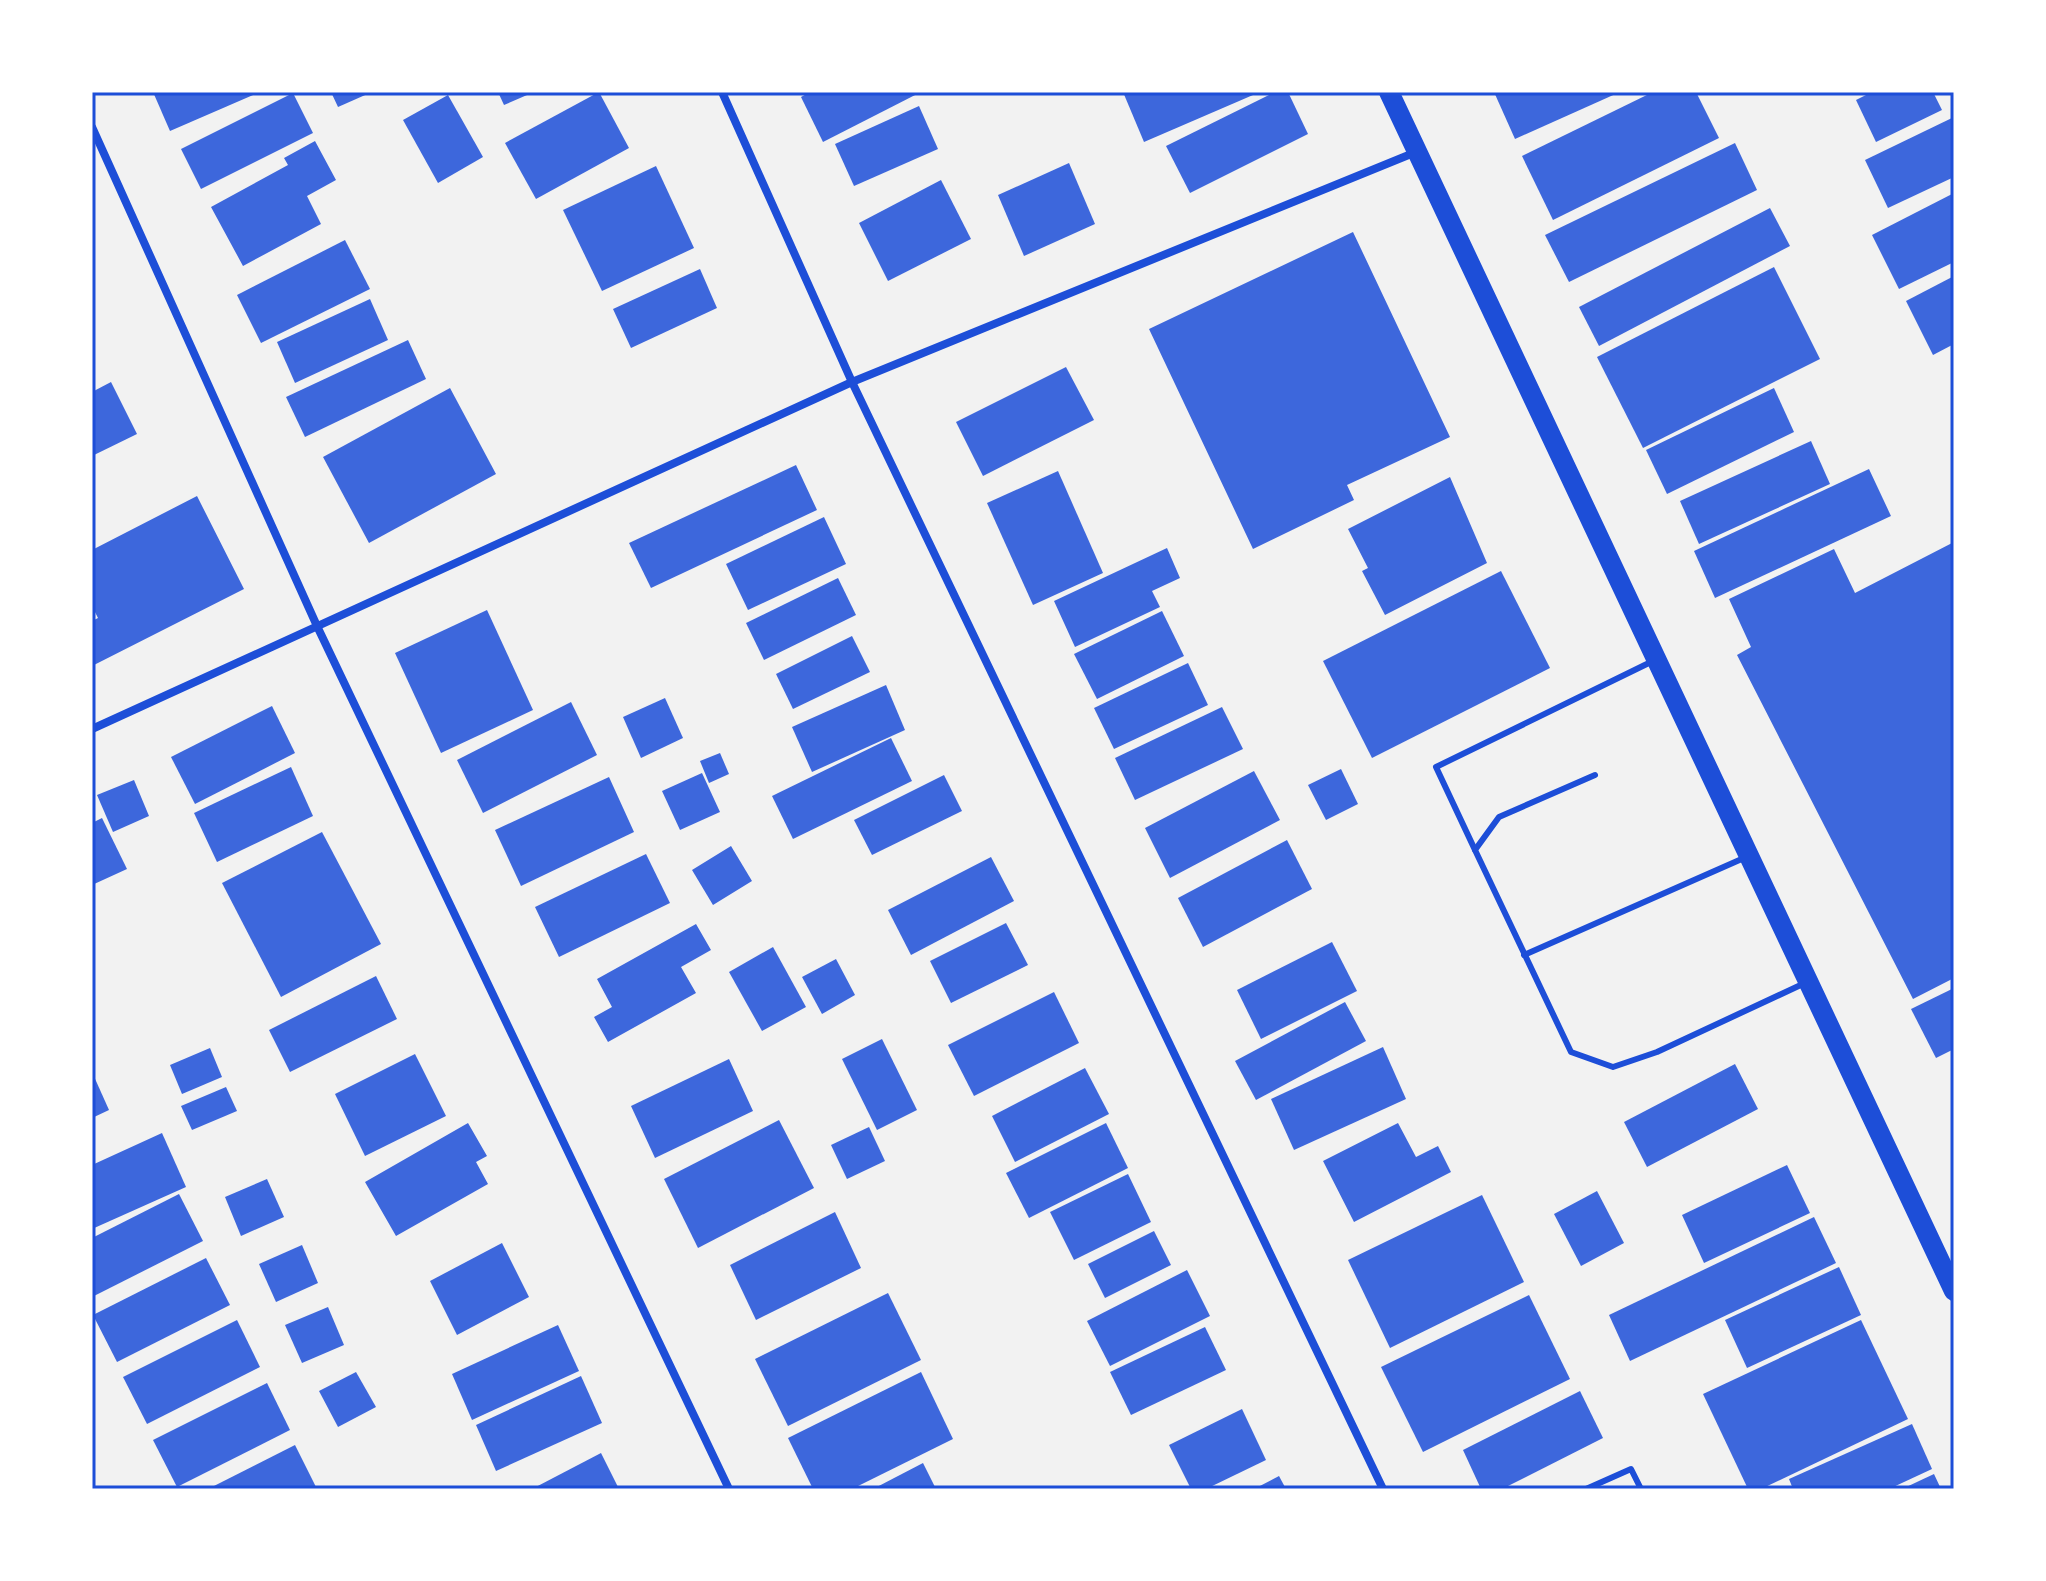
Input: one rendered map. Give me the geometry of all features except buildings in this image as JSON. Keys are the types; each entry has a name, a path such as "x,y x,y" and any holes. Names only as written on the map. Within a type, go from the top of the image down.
{"main road":[{"path":"1389,92 1954,1291"}],"street":[{"path":"722,92 852,382 1383,1489"},
{"path":"92,127 317,626 729,1489"},
{"path":"92,729 852,382 1416,151"}],"lane":[{"path":"1656,659 1436,767 1524,955 1571,1052 1613,1067 1657,1052 1808,981"},
{"path":"1475,850 1499,817 1595,775"},
{"path":"1524,955 1749,856"},
{"path":"1586,1489 1631,1469 1641,1489"}]}
